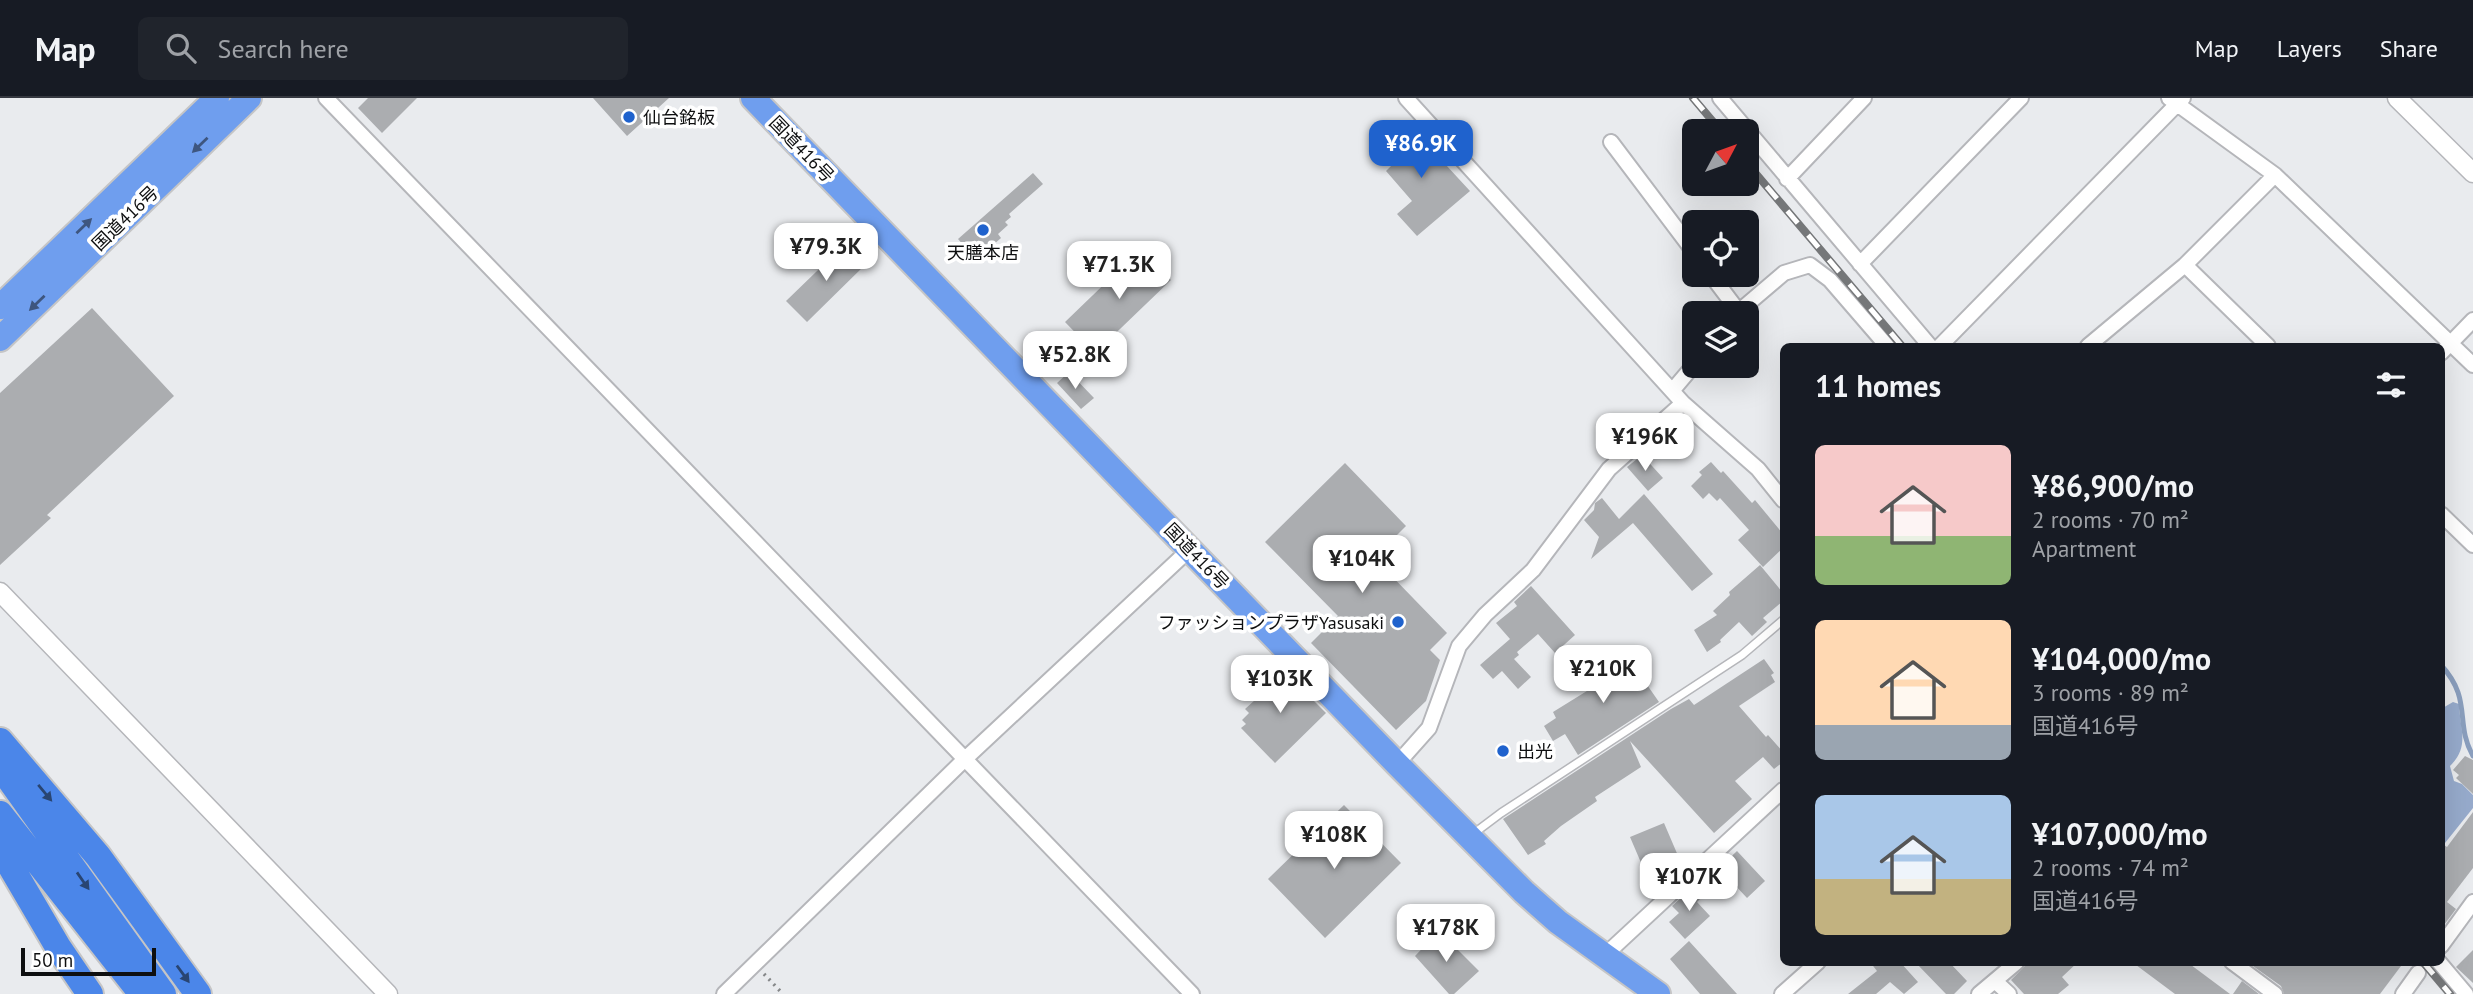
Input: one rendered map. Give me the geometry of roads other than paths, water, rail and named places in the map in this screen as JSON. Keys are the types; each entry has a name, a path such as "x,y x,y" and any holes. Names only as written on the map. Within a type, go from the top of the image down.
{"highway":[{"name":"国道416号","path":"0,307 217,98"},
{"name":"国道416号","path":"0,339 249,98"},
{"name":"国道416号","path":"753,98 1469,837 1549,915 1658,994"},
{"path":"0,741 98,856 198,994"},
{"path":"0,766 163,994"},
{"path":"0,814 142,994"},
{"path":"0,848 58,947 90,994"}],"street":[{"path":"326,98 1192,994"},
{"path":"1406,98 1683,403 1758,469 1780,496"},
{"path":"1720,98 1927,343"},
{"path":"1787,178 1864,98"},
{"path":"1860,264 2021,98"},
{"path":"2398,98 2473,173"},
{"path":"1943,343 2176,100 2275,175 2441,343"},
{"path":"1611,142 1682,236"},
{"path":"2095,343 2185,265 2275,175"},
{"path":"1751,301 1784,273 1810,265 1830,280 1884,343"},
{"path":"2185,265 2265,343"},
{"path":"2473,320 2446,348 2473,365"},
{"path":"1672,391 1683,378"},
{"path":"1397,764 1429,728 1459,646 1485,615 1533,570 1609,469 1683,403"},
{"path":"2445,518 2473,545"},
{"path":"724,994 965,759 1191,549"},
{"path":"0,592 388,994"},
{"path":"1604,956 1780,793"},
{"path":"2445,940 2473,902"},
{"path":"1782,994 1814,966"},
{"path":"1979,994 2012,966"},
{"path":"2237,966 2275,994"},
{"path":"2442,966 2466,994"},
{"path":"2403,994 2418,973"},
{"path":"1995,981 2009,994"}],"lane":[{"path":"1469,837 1742,655 1780,623"}],"waterway":[{"path":"2445,670 2457,689 2464,732 2473,756"}],"railway":[{"path":"1693,98 1711,119"},
{"path":"1759,177 1899,343"},
{"path":"2426,966 2450,994"}],"place":[{"name":"仙台銘板","path":"629,117"},
{"name":"天膳本店","path":"983,230"},
{"name":"ファッションプラザYasusaki","path":"1398,622"},
{"name":"出光","path":"1503,751"}]}
